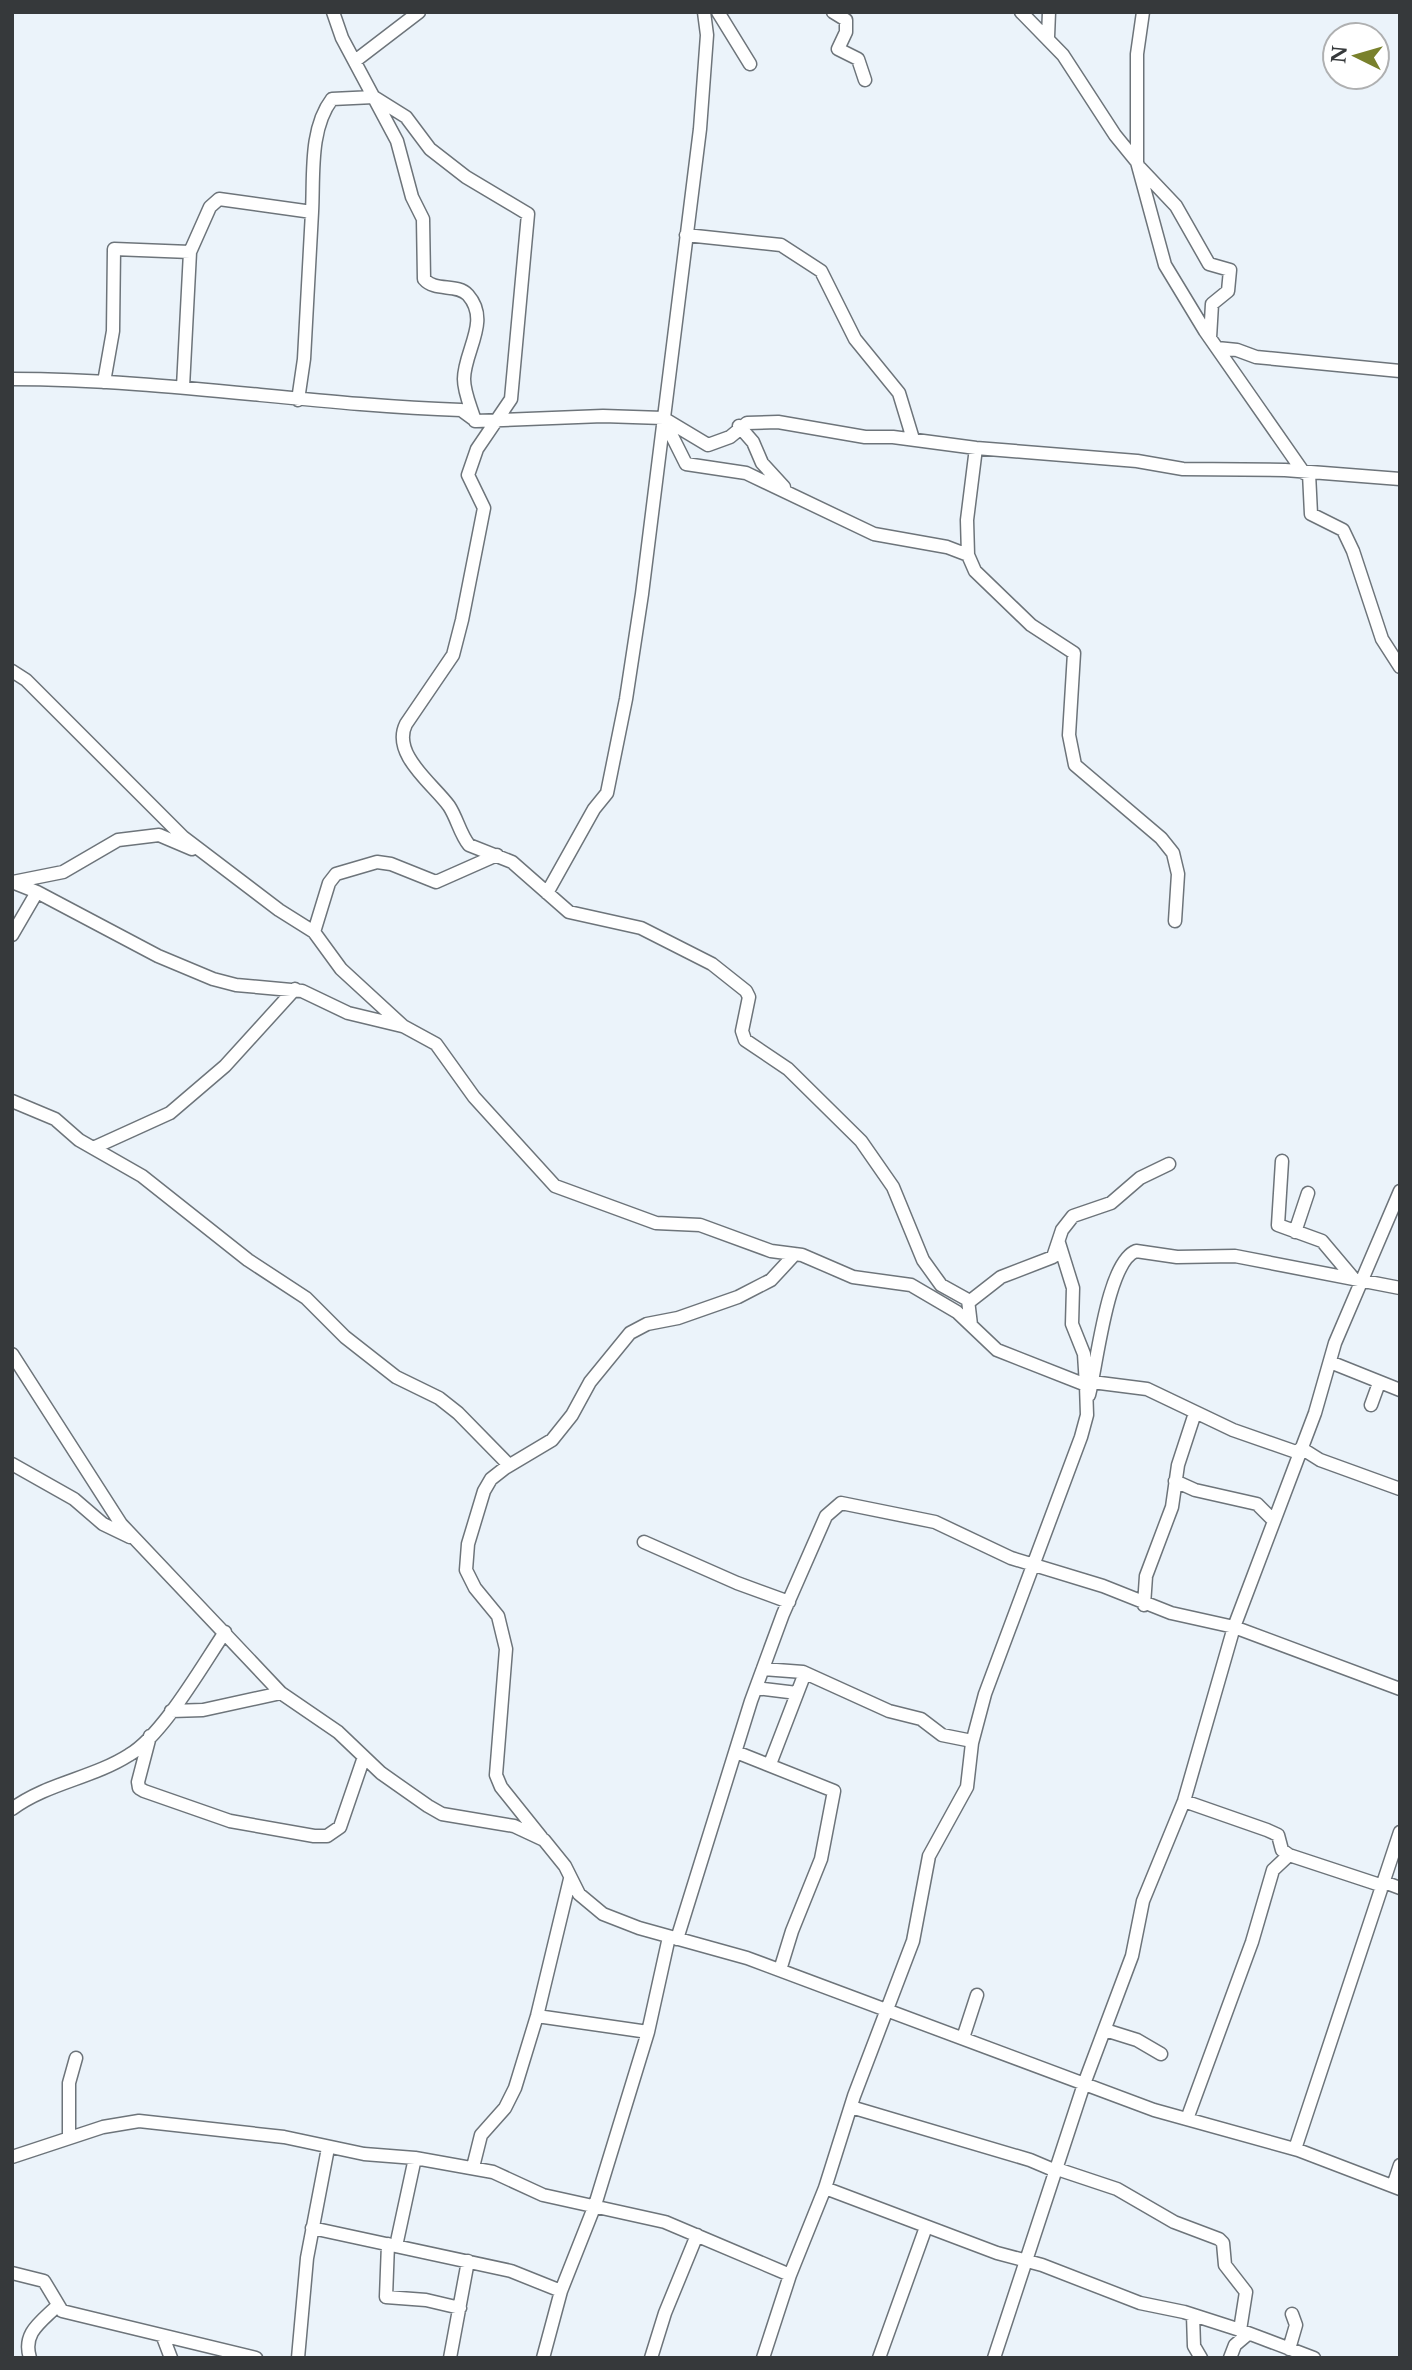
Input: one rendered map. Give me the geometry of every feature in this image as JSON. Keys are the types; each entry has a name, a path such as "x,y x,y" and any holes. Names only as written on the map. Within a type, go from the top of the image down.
{"street":[{"path":"326,12 335,18 397,141 412,197 421,213 424,279 432,286 463,291 474,306 478,329 464,377 475,421"},
{"path":"355,61 419,12"},
{"path":"547,893 594,809 607,793 642,594 700,130 707,35 704,12"},
{"path":"718,12 750,64"},
{"path":"833,12 846,20 846,32 838,49 858,59 865,80"},
{"path":"1021,12 1048,37 1085,85 1115,135 1176,206 1209,264 1230,270 1228,291 1212,304 1213,343"},
{"path":"1048,37 1049,12"},
{"path":"1143,12 1136,67 1138,164 1165,265 1213,343 1307,473 1311,514 1343,530 1353,551 1382,639 1400,667"},
{"path":"298,400 304,359 315,149 322,112 332,99 374,97 406,117 430,149 466,177 528,214 511,399 477,449 468,475 484,508 468,594 453,655 439,681 424,694 420,707 406,724 402,741 416,768 450,808 469,845 497,855 528,874 569,912 641,928 718,968 746,991 748,997 742,1031 745,1040 788,1069 862,1141 893,1187 928,1269 941,1284 962,1295 969,1302 971,1325"},
{"path":"183,387 190,252 210,206 219,199 312,212"},
{"path":"685,235 781,245 821,271 855,340 899,393 913,439"},
{"path":"103,382 113,331 114,249 190,252"},
{"path":"1213,343 1256,357 1400,371"},
{"path":"12,379 183,387 298,400 461,410 475,421 603,416 663,418 708,445 730,437 739,426 747,423 778,422 865,437 913,439 976,448 1137,461 1183,469 1400,479"},
{"path":"663,418 686,464 746,473 874,534 947,547 968,555"},
{"path":"739,426 753,442 762,463 786,490"},
{"path":"976,448 967,520 968,555 975,571 1012,608 1074,653 1069,735 1075,765 1161,838 1173,853 1178,874 1175,921"},
{"path":"12,671 26,680 183,837 279,910 314,932 341,968 403,1026 436,1044 474,1097 555,1186 656,1223 700,1225 771,1251 795,1254 863,1280 911,1285 957,1312 997,1350 1089,1388 1147,1389 1174,1399 1195,1413 1400,1489"},
{"path":"12,882 63,872 118,840 159,835 208,857"},
{"path":"314,932 329,883 336,874 377,862 391,864 436,882 497,855"},
{"path":"12,882 37,892 158,956 213,979 236,985 295,989 348,1013 403,1026"},
{"path":"12,935 37,892"},
{"path":"93,1148 170,1113 225,1066 295,989"},
{"path":"12,1101 55,1119 93,1148 142,1175 248,1259 306,1298 345,1337 396,1377 439,1398 458,1413 509,1465"},
{"path":"1282,1161 1278,1222 1281,1228 1322,1241 1358,1279"},
{"path":"969,1302 1001,1277 1050,1259 1062,1230 1073,1216 1111,1203 1123,1196 1140,1178 1169,1164"},
{"path":"995,2358 1084,2084 1132,1956 1143,1902 1184,1801 1234,1626 1300,1451 1358,1279 1400,1191"},
{"path":"1294,1232 1308,1193"},
{"path":"1059,1242 1073,1288 1071,1316 1085,1359 1089,1388"},
{"path":"762,2358 790,2275 825,2188 885,2010 913,1941 929,1856 967,1787 972,1741 985,1694 1081,1437 1107,1307 1122,1263 1130,1253 1142,1251 1177,1257 1235,1256 1400,1288"},
{"path":"795,1254 771,1280 738,1297 678,1318 648,1324 629,1333 590,1382 572,1415 552,1440 509,1465 491,1479 484,1491 468,1544 466,1570 498,1616 506,1649 496,1775 500,1787 565,1866 579,1894 603,1914 673,1938 747,1958 1084,2084 1187,2119 1295,2149 1396,2188 1400,2165"},
{"path":"12,1354 100,1495 132,1538 281,1693 338,1732 381,1773 443,1814 514,1826 544,1840"},
{"path":"1330,1362 1400,1390"},
{"path":"1371,1405 1379,1383"},
{"path":"1144,1605 1146,1576 1172,1507 1175,1481 1195,1413"},
{"path":"12,1464 74,1499 118,1533 132,1538"},
{"path":"1175,1481 1195,1490 1257,1504 1273,1520"},
{"path":"543,2358 561,2291 595,2205 648,2032 673,1938 756,1688 826,1517 841,1503 935,1522 1011,1558 1103,1586 1144,1605 1234,1626 1400,1689"},
{"path":"644,1542 737,1583 789,1602"},
{"path":"12,1809 42,1791 128,1757 171,1711 225,1632"},
{"path":"763,1669 805,1673 889,1711 921,1719 942,1735 972,1741"},
{"path":"770,1764 805,1673"},
{"path":"756,1688 797,1693"},
{"path":"171,1711 203,1710 281,1693"},
{"path":"150,1736 138,1782 144,1791 230,1821 314,1836 327,1836 340,1827 364,1757"},
{"path":"736,1752 834,1791 821,1859 792,1931 780,1970"},
{"path":"1184,1801 1267,1830 1278,1836 1282,1850 1289,1855 1400,1888"},
{"path":"1295,2149 1400,1832"},
{"path":"1187,2119 1252,1942 1273,1870 1289,1855"},
{"path":"472,2167 481,2135 511,2099 537,2016 570,1880"},
{"path":"963,2038 977,1996"},
{"path":"537,2016 648,2032"},
{"path":"1105,2030 1137,2040 1161,2054"},
{"path":"69,2138 69,2083 76,2058"},
{"path":"851,2107 1030,2160 1116,2189 1174,2222 1219,2239 1223,2243 1225,2265 1246,2292 1244,2332 1230,2358"},
{"path":"12,2157 103,2127 150,2121 284,2137 328,2148 472,2167 504,2176 543,2194 636,2214 696,2235 790,2275"},
{"path":"298,2358 312,2228 328,2148"},
{"path":"415,2158 392,2245 386,2297 426,2300 460,2308"},
{"path":"825,2188 926,2227 1140,2302 1193,2315 1314,2358"},
{"path":"879,2358 906,2289 926,2227"},
{"path":"312,2228 511,2271 561,2291"},
{"path":"651,2358 664,2313 696,2235"},
{"path":"450,2358 468,2261"},
{"path":"12,2273 44,2281 57,2306 65,2312 163,2337 202,2352 256,2358"},
{"path":"30,2358 27,2345 29,2335 57,2306"},
{"path":"1289,2349 1296,2325 1292,2314"},
{"path":"1193,2315 1194,2346 1201,2358"},
{"path":"163,2337 171,2358"}]}
